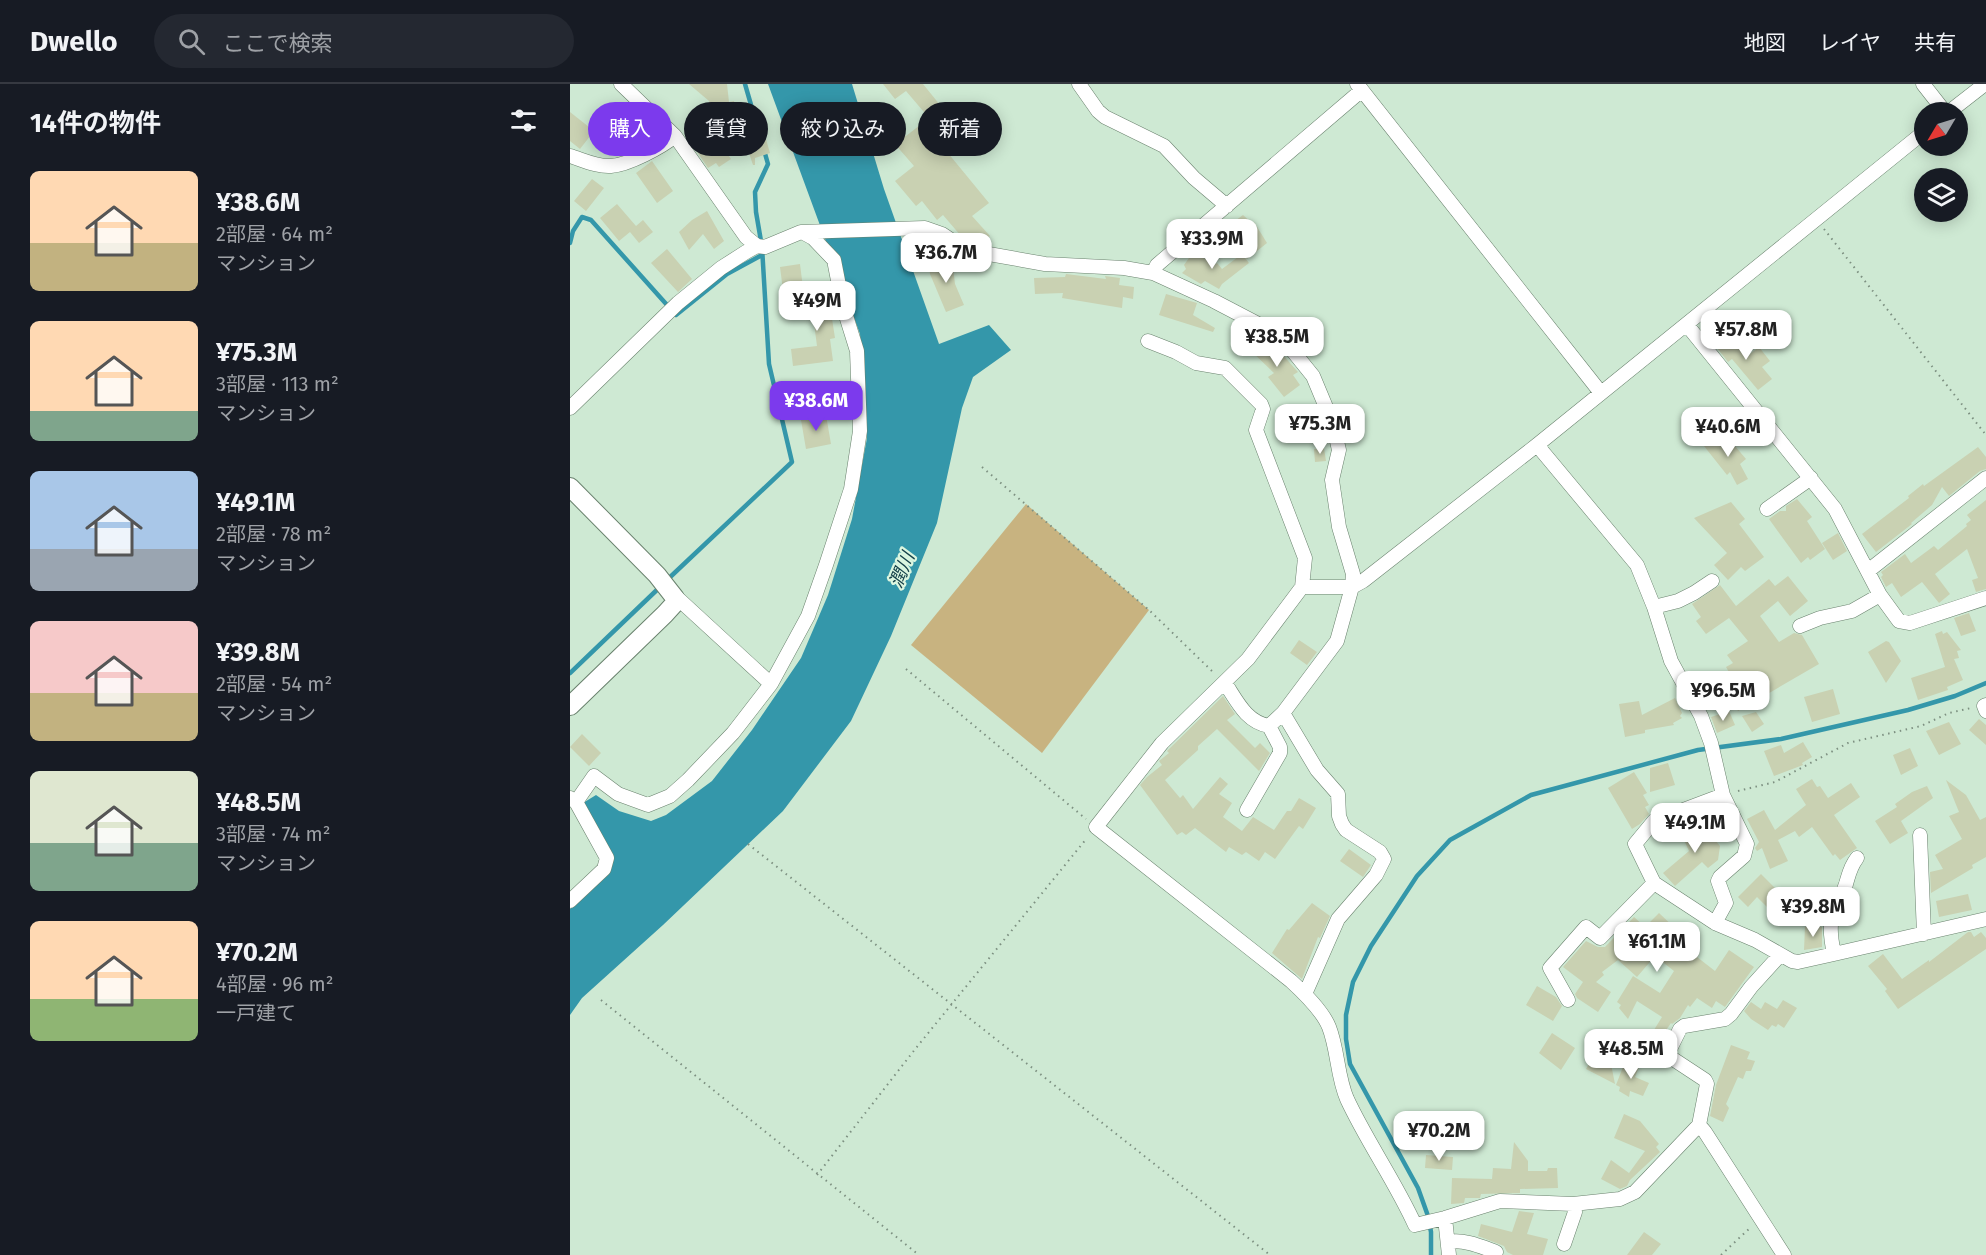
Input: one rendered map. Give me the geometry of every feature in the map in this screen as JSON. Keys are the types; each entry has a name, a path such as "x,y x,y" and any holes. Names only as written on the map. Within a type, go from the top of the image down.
{"street":[{"path":"621,84 675,136 746,237 757,246 765,247 801,232 926,228 942,234 966,250 1046,264 1124,268 1153,273 1258,324 1292,350 1313,376 1333,424 1339,450 1332,480 1339,527 1353,574 1352,587 1337,641 1283,713 1269,726"},
{"path":"1079,84 1083,92 1105,117 1164,146 1194,178 1227,206"},
{"path":"1923,84 1938,102"},
{"path":"1153,273 1157,265 1227,206 1359,87 1601,393"},
{"path":"1963,102 1984,89"},
{"path":"570,156 598,165 611,166 632,160 675,136"},
{"path":"1302,587 1352,587 1363,581 1537,445 1914,140"},
{"path":"570,901 604,869 607,858 573,800 594,776 618,794 648,805 670,796 733,734 771,684 808,616 826,565 851,489 860,431 857,351 843,306 834,260 813,238 801,232"},
{"path":"570,408 678,303 721,268 757,246"},
{"path":"1687,325 1835,509 1880,595 1899,621 1910,623 1986,598"},
{"path":"1148,341 1196,363 1225,368 1262,404 1263,409 1256,430 1305,558 1302,587 1263,641 1225,683 1162,743 1096,827 1292,981 1305,994 1329,1027 1347,1098 1415,1225 1500,1201 1573,1204 1620,1199 1635,1192 1699,1125 1707,1084 1705,1080 1667,1055 1642,1046"},
{"path":"1537,445 1637,564 1654,607 1671,661 1701,716 1711,743 1723,795 1747,844 1744,856 1718,881 1726,903 1715,923"},
{"path":"1767,509 1811,477"},
{"path":"1868,571 1986,478"},
{"path":"570,487 657,575 675,598 671,608 570,706"},
{"path":"1654,607 1678,601 1712,580"},
{"path":"671,592 771,684"},
{"path":"1800,626 1820,618 1852,611 1880,595"},
{"path":"1225,683 1243,711 1269,726 1280,747 1280,753 1247,810"},
{"path":"1283,713 1317,770 1338,794 1339,816 1346,830 1380,852 1384,860 1376,874 1338,919 1305,994"},
{"path":"1723,795 1654,821 1635,844 1654,884 1715,923 1755,940 1780,955 1798,962 1986,919"},
{"path":"1920,835 1924,934"},
{"path":"1834,954 1830,921 1846,884 1850,867 1857,858"},
{"path":"1568,1000 1550,968 1586,927 1600,938 1654,884"},
{"path":"1667,1055 1680,1029 1684,1026 1725,1019 1731,1014 1751,987 1780,955"},
{"path":"1699,1125 1784,1255"},
{"path":"1564,1244 1573,1220 1573,1204"},
{"path":"1442,1219 1449,1248"},
{"path":"1449,1248 1455,1241 1481,1246 1496,1252"}],"path":[{"path":"1817,220 1986,435"},
{"path":"982,467 1149,610 1225,683"},
{"path":"817,1175 1096,827 906,669"},
{"path":"1723,795 1775,782 1848,743 1921,726 1949,713 1985,707"},
{"path":"748,844 1270,1255"},
{"path":"601,1000 919,1255"},
{"path":"1721,1255 1761,1219"}],"shaded area":[{"path":"1026,504 1149,610 1042,753 911,645"}],"water":[{"path":"768,84 852,84 857,102 780,102 780,117"},
{"name":"潤川","path":"794,156 874,156 939,344 989,325 1011,350 973,377 962,408 937,523 891,636 851,721 783,811 582,998 570,1015 570,909 609,871 583,803 596,795 619,811 651,821 666,815 712,781 752,730 801,658 828,595 852,519 867,438 860,334"}],"building":[{"path":"689,84 727,84 729,102 709,101"},
{"path":"883,84 923,84 938,102 918,102 918,105 906,91 895,99"},
{"path":"570,112 588,126 588,139 580,149 570,141"},
{"path":"918,127 918,156 950,156 989,203 972,216 990,236 981,243 974,242 971,238 968,241 961,236 943,215 937,220 922,201 916,206 895,181 914,166 905,156 906,136"},
{"path":"700,156 729,156 731,159 719,167 716,163 708,168"},
{"path":"750,156 761,156 755,158 755,165"},
{"path":"652,161 673,191 657,203 636,173"},
{"path":"592,179 604,188 586,211 574,201"},
{"path":"617,204 636,226 643,220 653,232 639,243 630,232 619,241 600,218"},
{"path":"707,211 724,241 714,249 703,234 689,250 679,232 692,220"},
{"path":"1243,215 1253,224 1254,222 1267,243 1247,259 1224,229"},
{"path":"667,249 692,279 678,292 651,263"},
{"path":"1194,251 1214,265 1217,263 1222,269 1242,254 1249,263 1222,284 1219,289 1205,281 1201,284 1182,273 1186,269 1184,265"},
{"path":"952,259 955,284 964,305 946,312 930,274 928,262"},
{"path":"800,264 804,296 784,298 780,267"},
{"path":"1066,274 1106,279 1105,276 1120,278 1119,285 1134,287 1133,299 1123,297 1122,308 1062,298 1063,293 1035,294 1034,278 1065,277"},
{"path":"828,293 835,338 830,339 833,361 793,366 791,349 817,346 812,308 800,310 798,297"},
{"path":"1166,294 1197,303 1193,315 1215,328 1213,332 1159,315"},
{"path":"1728,334 1746,357 1759,347 1770,361 1762,367 1772,379 1758,390 1732,359 1728,362 1714,344"},
{"path":"1260,340 1281,353 1298,372 1293,375 1300,385 1284,397 1268,377 1274,373 1250,350"},
{"path":"807,403 808,415 795,416 794,404"},
{"path":"826,415 831,444 806,449 801,420"},
{"path":"1720,433 1727,441 1729,439 1746,459 1740,464 1748,479 1737,485 1730,472 1727,475 1704,446"},
{"path":"1978,447 1986,457 1986,469 1980,471 1949,496 1942,487 1932,505 1876,552 1862,534 1909,498 1908,496 1923,484 1924,486"},
{"path":"1324,448 1326,461 1315,462 1314,449"},
{"path":"1797,499 1812,517 1807,521 1825,549 1810,560 1808,557 1801,563 1769,519 1780,511 1786,511 1786,506"},
{"path":"1986,500 1986,589 1976,592 1972,580 1978,578 1967,549 1935,574 1950,594 1939,603 1922,582 1901,597 1892,583 1886,587 1881,572 1905,554 1911,563 1934,546 1938,550 1967,526 1966,524 1971,520 1967,515"},
{"path":"1731,502 1745,519 1739,524 1764,557 1745,571 1741,567 1728,580 1714,565 1727,553 1694,518"},
{"path":"1838,533 1847,551 1833,560 1822,543"},
{"path":"1788,576 1808,601 1790,616 1778,601 1760,616 1779,642 1794,633 1802,635 1819,664 1738,711 1727,693 1733,690 1725,677 1730,674 1726,667 1733,663 1727,655 1748,641 1729,618 1706,634 1696,621 1701,617 1692,604 1720,585 1736,606 1769,579 1775,586"},
{"path":"1969,613 1976,631 1961,636 1954,618"},
{"path":"1942,631 1943,634 1947,632 1961,650 1957,651 1959,658 1954,659 1963,680 1947,687 1948,690 1918,700 1911,678 1945,667 1935,634"},
{"path":"1299,640 1317,652 1307,665 1290,653"},
{"path":"1886,641 1901,661 1886,683 1868,652"},
{"path":"1833,689 1840,714 1812,722 1804,697"},
{"path":"1223,696 1235,714 1227,720 1255,748 1260,743 1270,753 1259,771 1217,729 1165,780 1180,798 1183,795 1193,809 1220,777 1228,784 1219,794 1232,803 1223,817 1242,831 1253,817 1274,830 1299,798 1316,808 1303,829 1299,826 1275,859 1265,852 1259,861 1246,852 1242,855 1229,847 1226,852 1195,828 1186,835 1182,832 1177,835 1140,785 1162,765 1159,761 1169,753 1167,751"},
{"path":"1675,698 1682,718 1673,723 1674,725 1645,730 1645,733 1625,737 1619,704 1639,701 1642,715"},
{"path":"1729,711 1735,725 1717,733 1711,717"},
{"path":"1756,712 1764,724 1752,732 1742,716"},
{"path":"1979,719 1986,725 1986,745 1969,730"},
{"path":"1949,722 1961,744 1939,755 1926,731"},
{"path":"582,734 601,753 589,766 570,747"},
{"path":"1803,742 1812,757 1802,763 1803,765 1774,776 1764,751 1781,745 1784,753"},
{"path":"1910,748 1918,766 1901,775 1893,755"},
{"path":"1668,763 1675,785 1650,792 1650,768"},
{"path":"1634,772 1647,793 1643,795 1649,805 1645,807 1649,814 1632,829 1608,788"},
{"path":"1812,779 1828,798 1851,783 1860,797 1834,815 1857,848 1840,860 1835,854 1833,856 1812,827 1799,837 1795,831 1778,840 1788,861 1770,869 1762,848 1757,851 1755,848 1759,842 1747,819 1764,810 1775,830 1806,805 1796,789"},
{"path":"1946,780 1966,795 1980,820 1986,817 1986,857 1972,865 1973,868 1931,893 1930,872 1943,869 1935,855 1962,839 1949,816 1959,812"},
{"path":"1927,786 1933,798 1901,821 1908,833 1890,844 1875,821 1897,807 1895,804 1912,792"},
{"path":"1700,823 1703,827 1707,824 1714,832 1711,835 1720,846 1718,860 1708,868 1702,862 1675,886 1663,873 1689,851 1683,838"},
{"path":"1349,849 1371,865 1363,877 1340,861"},
{"path":"1761,874 1775,888 1782,891 1767,907 1757,897 1748,907 1738,897"},
{"path":"1968,894 1972,910 1939,917 1936,901"},
{"path":"1312,903 1330,916 1320,938 1318,937 1302,979 1272,953 1287,929 1289,930"},
{"path":"1659,913 1678,931 1677,933 1692,945 1688,950 1715,971 1729,950 1754,967 1725,1007 1716,1001 1712,1008 1697,998 1690,1007 1688,1005 1680,1018 1671,1023 1658,1042 1649,1038 1662,1017 1637,1001 1628,1019 1617,1002 1633,976 1660,993 1674,971 1655,956 1637,977 1618,960 1602,972 1604,975 1596,982 1611,992 1598,1012 1577,998 1575,994 1583,982 1563,967 1586,941 1598,947 1605,947 1634,917 1645,927"},
{"path":"1805,927 1822,927 1822,947 1804,950"},
{"path":"1971,932 1974,937 1981,932 1986,938 1986,949 1898,1009 1885,991 1887,989 1868,966 1883,954 1902,979 1929,960 1929,962"},
{"path":"1537,986 1556,997 1562,1006 1553,1021 1526,1005"},
{"path":"1783,1000 1797,1008 1784,1028 1778,1024 1776,1027 1772,1025 1768,1030 1751,1019 1744,1011 1751,1002 1761,1009 1765,1002 1777,1009"},
{"path":"1552,1033 1575,1048 1561,1070 1539,1053"},
{"path":"1731,1045 1750,1052 1747,1059 1755,1061 1751,1071 1746,1071 1743,1079 1738,1077 1726,1104 1729,1108 1723,1122 1710,1116 1716,1085"},
{"path":"1598,1048 1609,1054 1615,1084 1586,1069"},
{"path":"1626,1059 1639,1067 1635,1077 1649,1083 1643,1096 1630,1091 1629,1097 1619,1091 1620,1087 1616,1085"},
{"path":"1624,1114 1640,1121 1659,1144 1656,1147 1660,1152 1630,1180 1627,1186 1620,1189 1601,1179 1611,1160 1629,1173 1645,1151 1614,1138"},
{"path":"1514,1142 1528,1161 1528,1171 1547,1171 1548,1168 1557,1168 1558,1188 1520,1189 1520,1193 1481,1194 1480,1198 1465,1198 1464,1203 1451,1204 1452,1178 1492,1179 1493,1168 1511,1169"},
{"path":"1426,1155 1453,1157 1452,1170 1425,1168"},
{"path":"1519,1211 1534,1213 1527,1234 1548,1239 1543,1255 1513,1255 1507,1252 1504,1246 1478,1236 1481,1224 1512,1232"},
{"path":"1644,1232 1661,1244 1652,1255 1627,1255"}],"waterway":[{"path":"745,84 750,102"},
{"path":"667,580 792,462 769,364 762,247 755,192 768,164 766,156"},
{"path":"570,243 573,231 582,217 591,220 676,315 727,274 762,255"},
{"path":"570,673 661,586"},
{"path":"1431,1255 1428,1216 1418,1188 1350,1064 1346,1039 1346,1015 1353,982 1371,946 1417,876 1450,840 1531,795 1698,750 1781,739 1908,710 1955,696 1986,683"}]}
